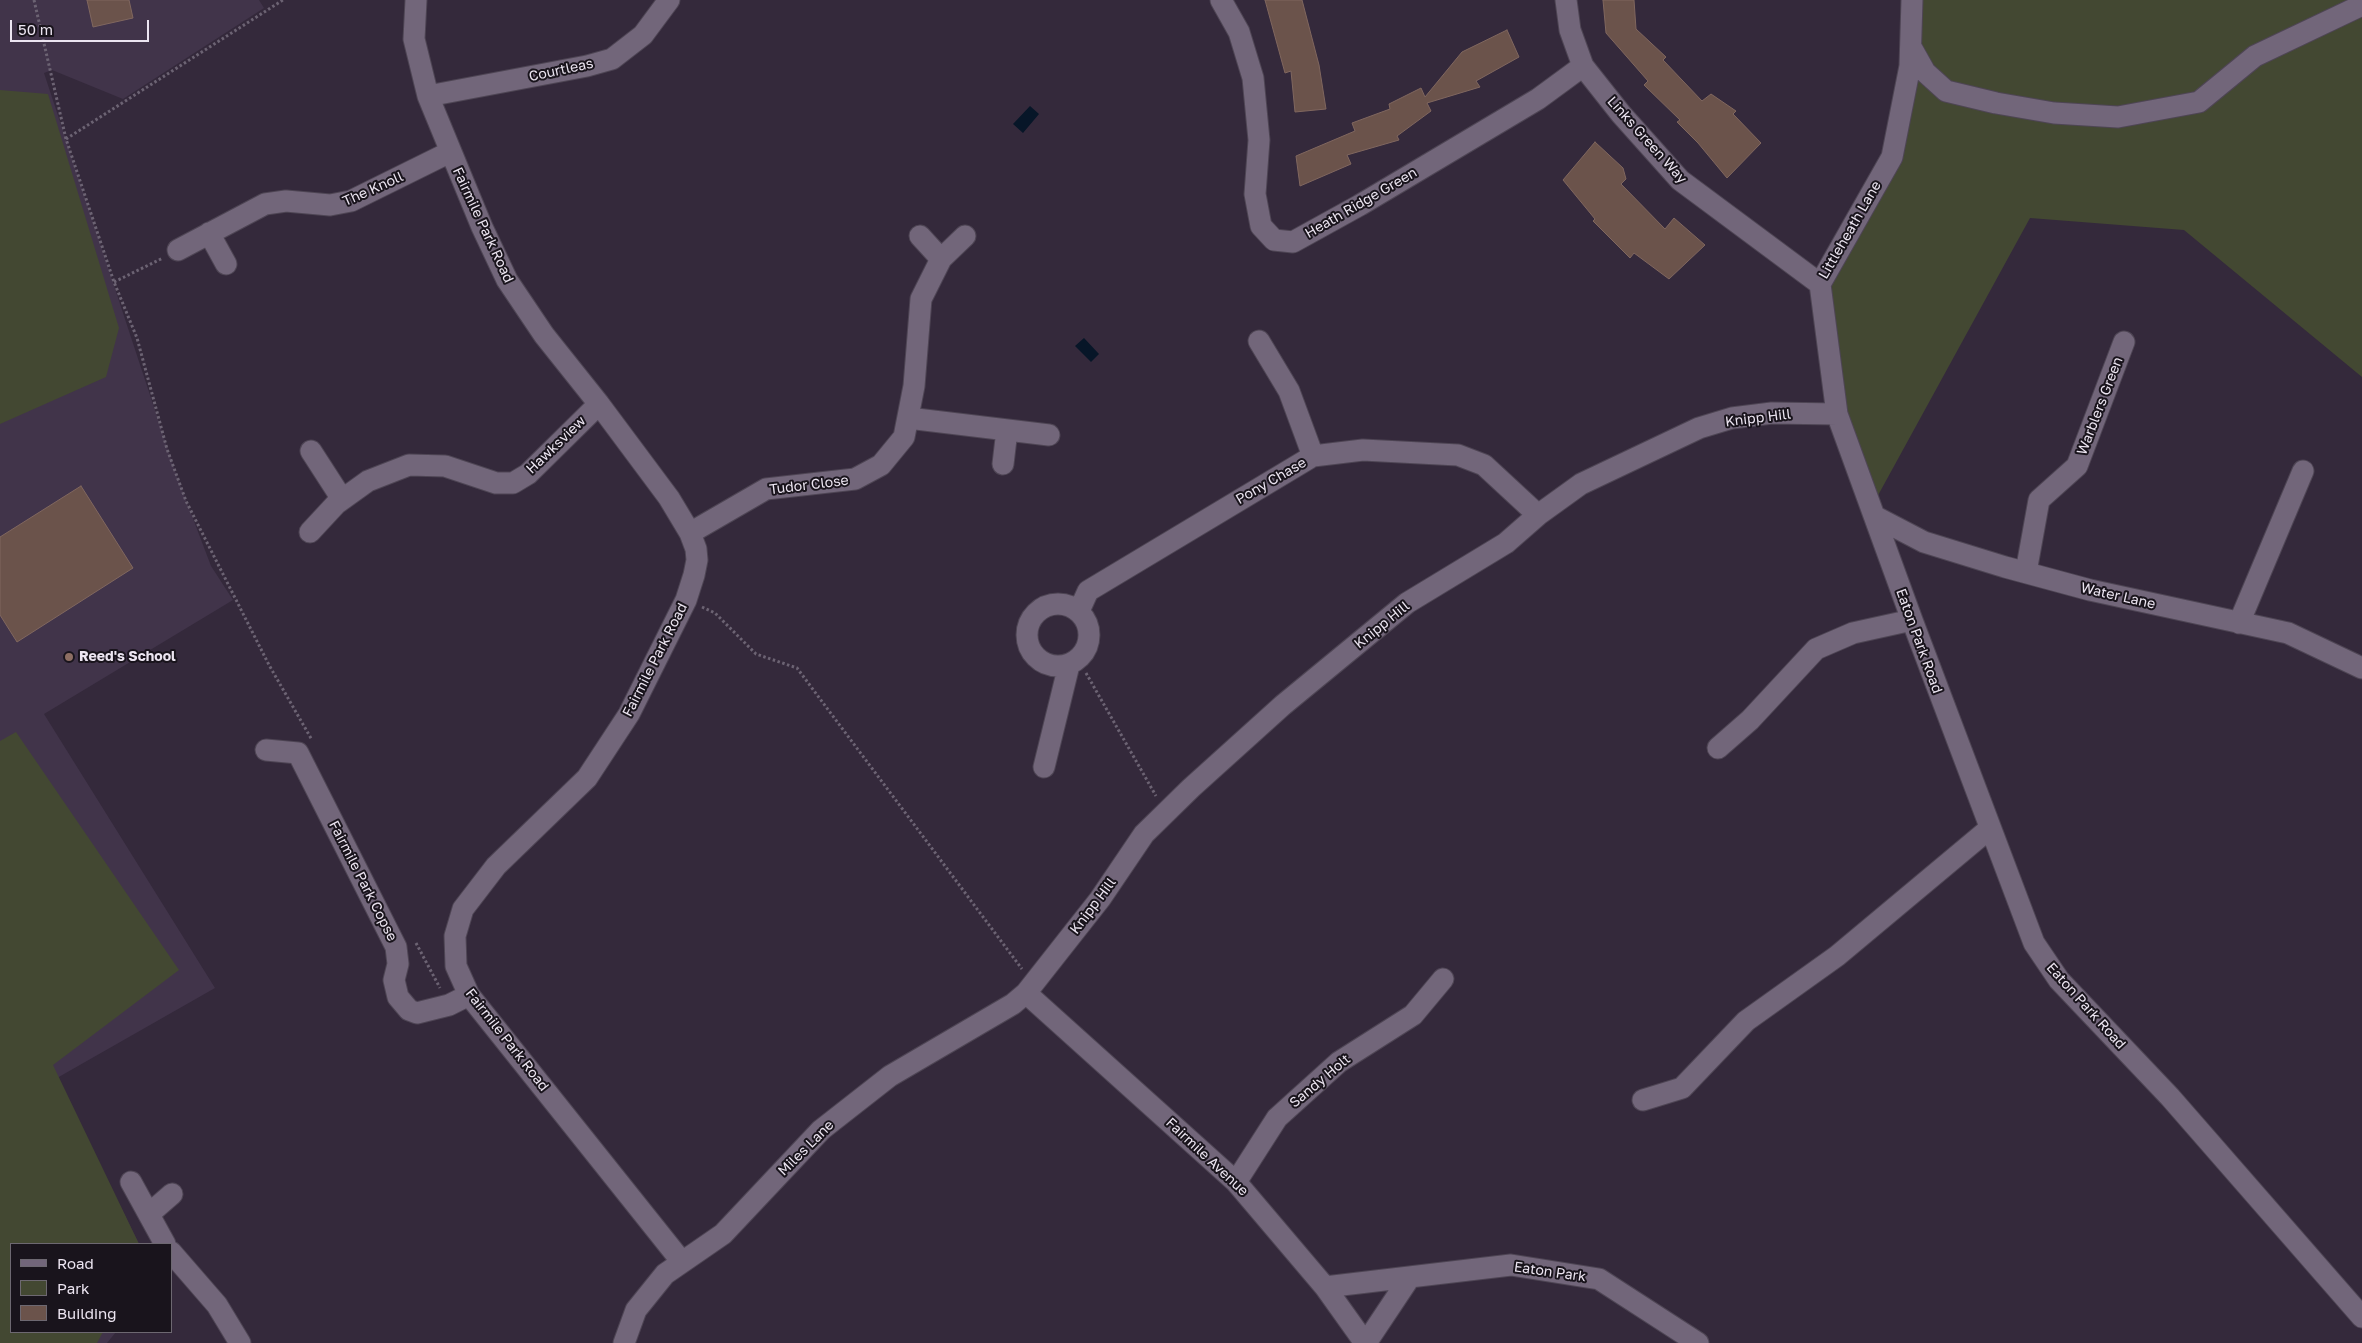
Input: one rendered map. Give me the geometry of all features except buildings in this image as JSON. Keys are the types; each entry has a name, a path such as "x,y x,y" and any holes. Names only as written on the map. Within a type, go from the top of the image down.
{"street":[{"name":"Fairmile Park Road","path":"416,0 414,39 428,96 450,152 507,280 544,335 599,404 669,498 690,533 696,549 697,560 686,600 629,714 587,778 496,866 463,909 455,936 456,966 469,995 682,1262"},
{"name":"Courtleas","path":"428,96 587,66 612,59 642,35 669,0"},
{"name":"Heath Ridge Green","path":"1221,0 1240,32 1253,78 1259,140 1255,194 1261,226 1274,240 1294,242 1538,99 1583,66"},
{"name":"Links Green Way","path":"1566,0 1570,30 1583,66 1621,114 1680,180 1820,284"},
{"name":"Littleheath Lane","path":"1876,517 1838,414 1820,284 1892,157 1906,93 1911,47 1912,0"},
{"path":"1911,47 1926,72 1946,91 1996,103 2054,113 2118,117 2199,102 2255,56 2362,5"},
{"name":"The Knoll","path":"178,250 253,209 270,202 286,201 330,205 351,201 450,152"},
{"path":"209,233 226,264"},
{"path":"920,236 941,259"},
{"name":"Tudor Close","path":"690,533 766,489 855,479 881,465 904,437 914,386 921,299 941,259 965,236"},
{"path":"1259,341 1289,391 1313,456"},
{"name":"Warblers Green","path":"2026,572 2039,500 2077,466 2124,342"},
{"name":"Hawksview","path":"310,532 342,499 368,481 409,465 444,466 496,483 513,483 528,474 599,404"},
{"name":"Knipp Hill","path":"1029,988 1100,899 1144,834 1191,788 1283,705 1407,602 1506,543 1538,515 1581,484 1699,428 1732,418 1772,413 1838,414"},
{"path":"908,418 1049,435"},
{"path":"1003,464 1007,430"},
{"name":"Pony Chase","path":"1079,611 1088,591 1313,456 1363,450 1458,455 1484,465 1538,515"},
{"path":"311,451 342,499"},
{"path":"2239,623 2304,471"},
{"name":"Water Lane","path":"1876,517 1924,542 2026,572 2090,590 2288,633 2362,668"},
{"name":"Eaton Park Road","path":"1876,517 1989,829 2034,943 2059,980 2170,1098 2362,1317"},
{"path":"1044,767 1074,662 1086,651 1090,636 1088,626 1079,611 1069,606 1058,604 1048,606 1032,617 1028,627 1027,638 1030,648 1036,657 1049,666 1074,662"},
{"path":"1718,748 1750,720 1816,649 1853,633 1912,620"},
{"name":"Fairmile Park Copse","path":"266,750 298,753 396,947 398,964 394,980 398,997 409,1010 417,1013 449,1005 469,995"},
{"path":"1643,1100 1682,1088 1746,1020 1837,956 1989,829"},
{"name":"Sandy Holt","path":"1236,1182 1277,1118 1340,1062 1412,1015 1443,979"},
{"name":"Fairmile Avenue","path":"1029,988 1236,1182 1325,1287 1366,1343"},
{"name":"Miles Lane","path":"624,1343 636,1310 656,1284 682,1262 723,1234 821,1130 882,1082 1013,1004 1029,988"},
{"path":"131,1182 164,1243"},
{"path":"149,1214 172,1194"},
{"path":"172,1253 218,1304 240,1343"},
{"name":"Eaton Park","path":"1325,1287 1511,1265 1599,1279 1698,1343"},
{"path":"1366,1343 1410,1277"}],"path":[{"path":"34,0 66,139 114,282 137,338 167,449 186,501 268,665 316,746"},
{"path":"66,139 283,0"},
{"path":"114,282 178,250"},
{"path":"686,600 716,613 756,654 797,668 1029,988"},
{"path":"1074,662 1157,797"},
{"path":"412,936 449,1005"}],"shaded area":[{"name":"Reed's School","path":"0,0 259,0 264,8 123,99 52,70 44,73 175,471 211,566 233,600 44,714 215,988 57,1078 139,1243 10,1243 10,1333 115,1333 107,1343 0,1343"}],"green space":[{"path":"1914,0 2362,0 2362,377 2184,230 2030,218 1876,499 1846,414 1827,284 1898,159"},
{"path":"0,90 48,94 119,328 106,377 0,424"},
{"path":"16,732 179,970 53,1065 139,1243 10,1243 10,1333 102,1333 97,1343 0,1343 0,741"}],"water":[{"path":"1030,106 1039,114 1023,133 1013,124"},
{"path":"1084,338 1099,354 1091,362 1075,346"}],"place":[{"name":"Reed's School","path":"69,657"}]}
